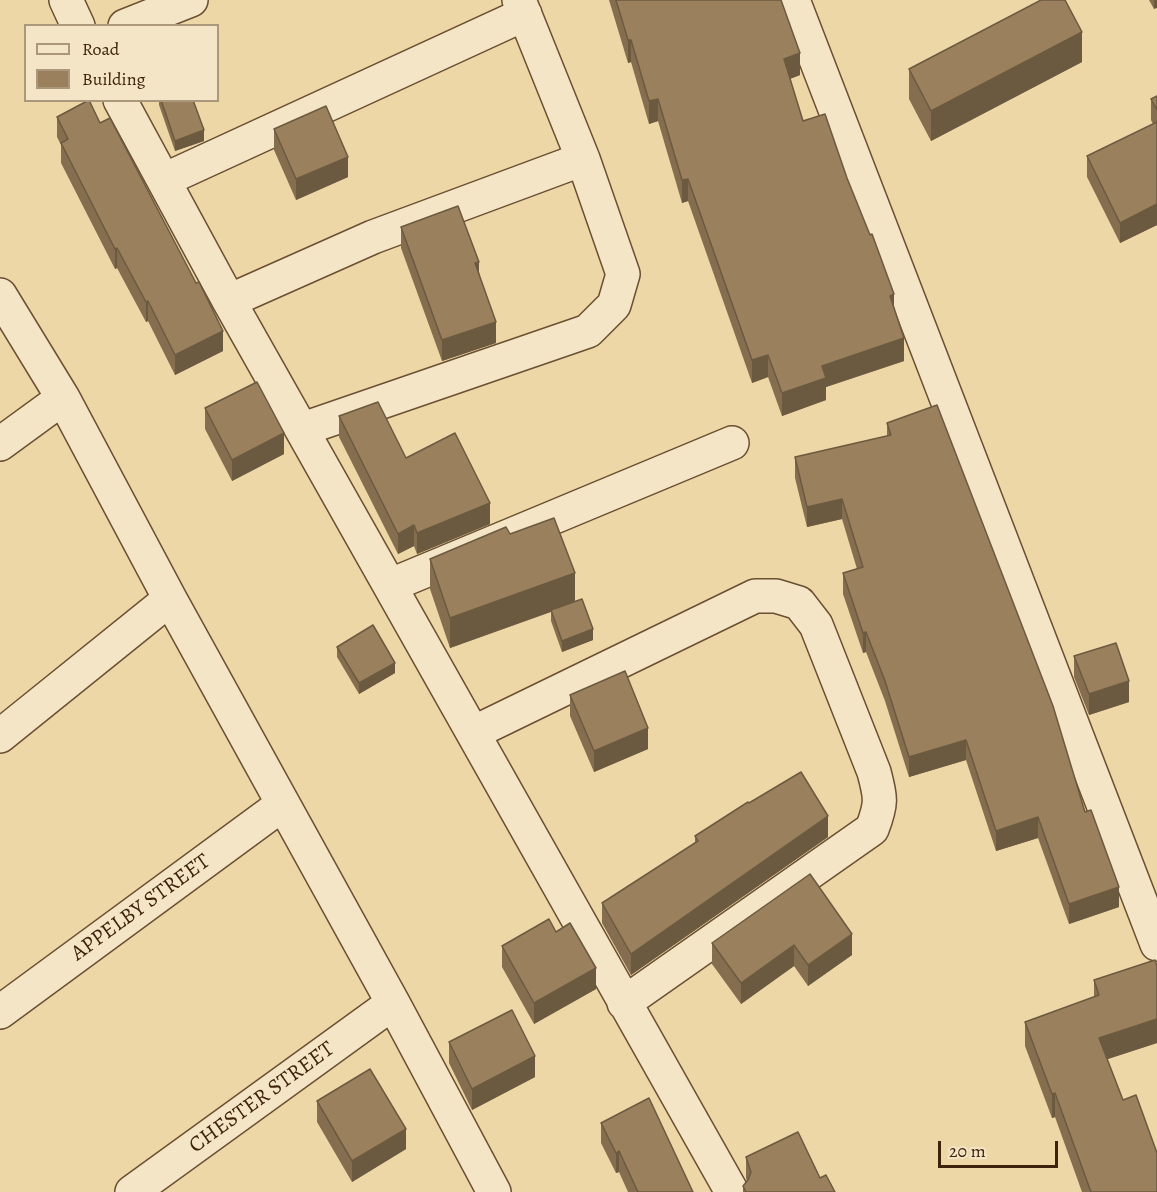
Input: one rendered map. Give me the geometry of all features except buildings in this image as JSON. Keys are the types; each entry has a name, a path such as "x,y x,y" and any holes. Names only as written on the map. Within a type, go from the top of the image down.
{"street":[{"path":"66,0 77,24"},
{"path":"130,24 191,0"},
{"path":"793,0 1157,944"},
{"path":"165,180 522,7 583,159 623,274 614,305 588,331 303,429"},
{"path":"121,102 229,301 732,1192"},
{"path":"229,301 373,237 583,159"},
{"path":"0,295 63,398 170,599 393,1003 494,1192"},
{"path":"0,444 63,398"},
{"path":"391,585 732,443"},
{"path":"473,733 755,596 776,596 799,603 816,625 874,772 881,796 872,829 624,1003"},
{"path":"0,736 170,599"},
{"name":"APPELBY STREET","path":"0,1012 283,804"},
{"name":"CHESTER STREET","path":"132,1192 393,1003"}]}
